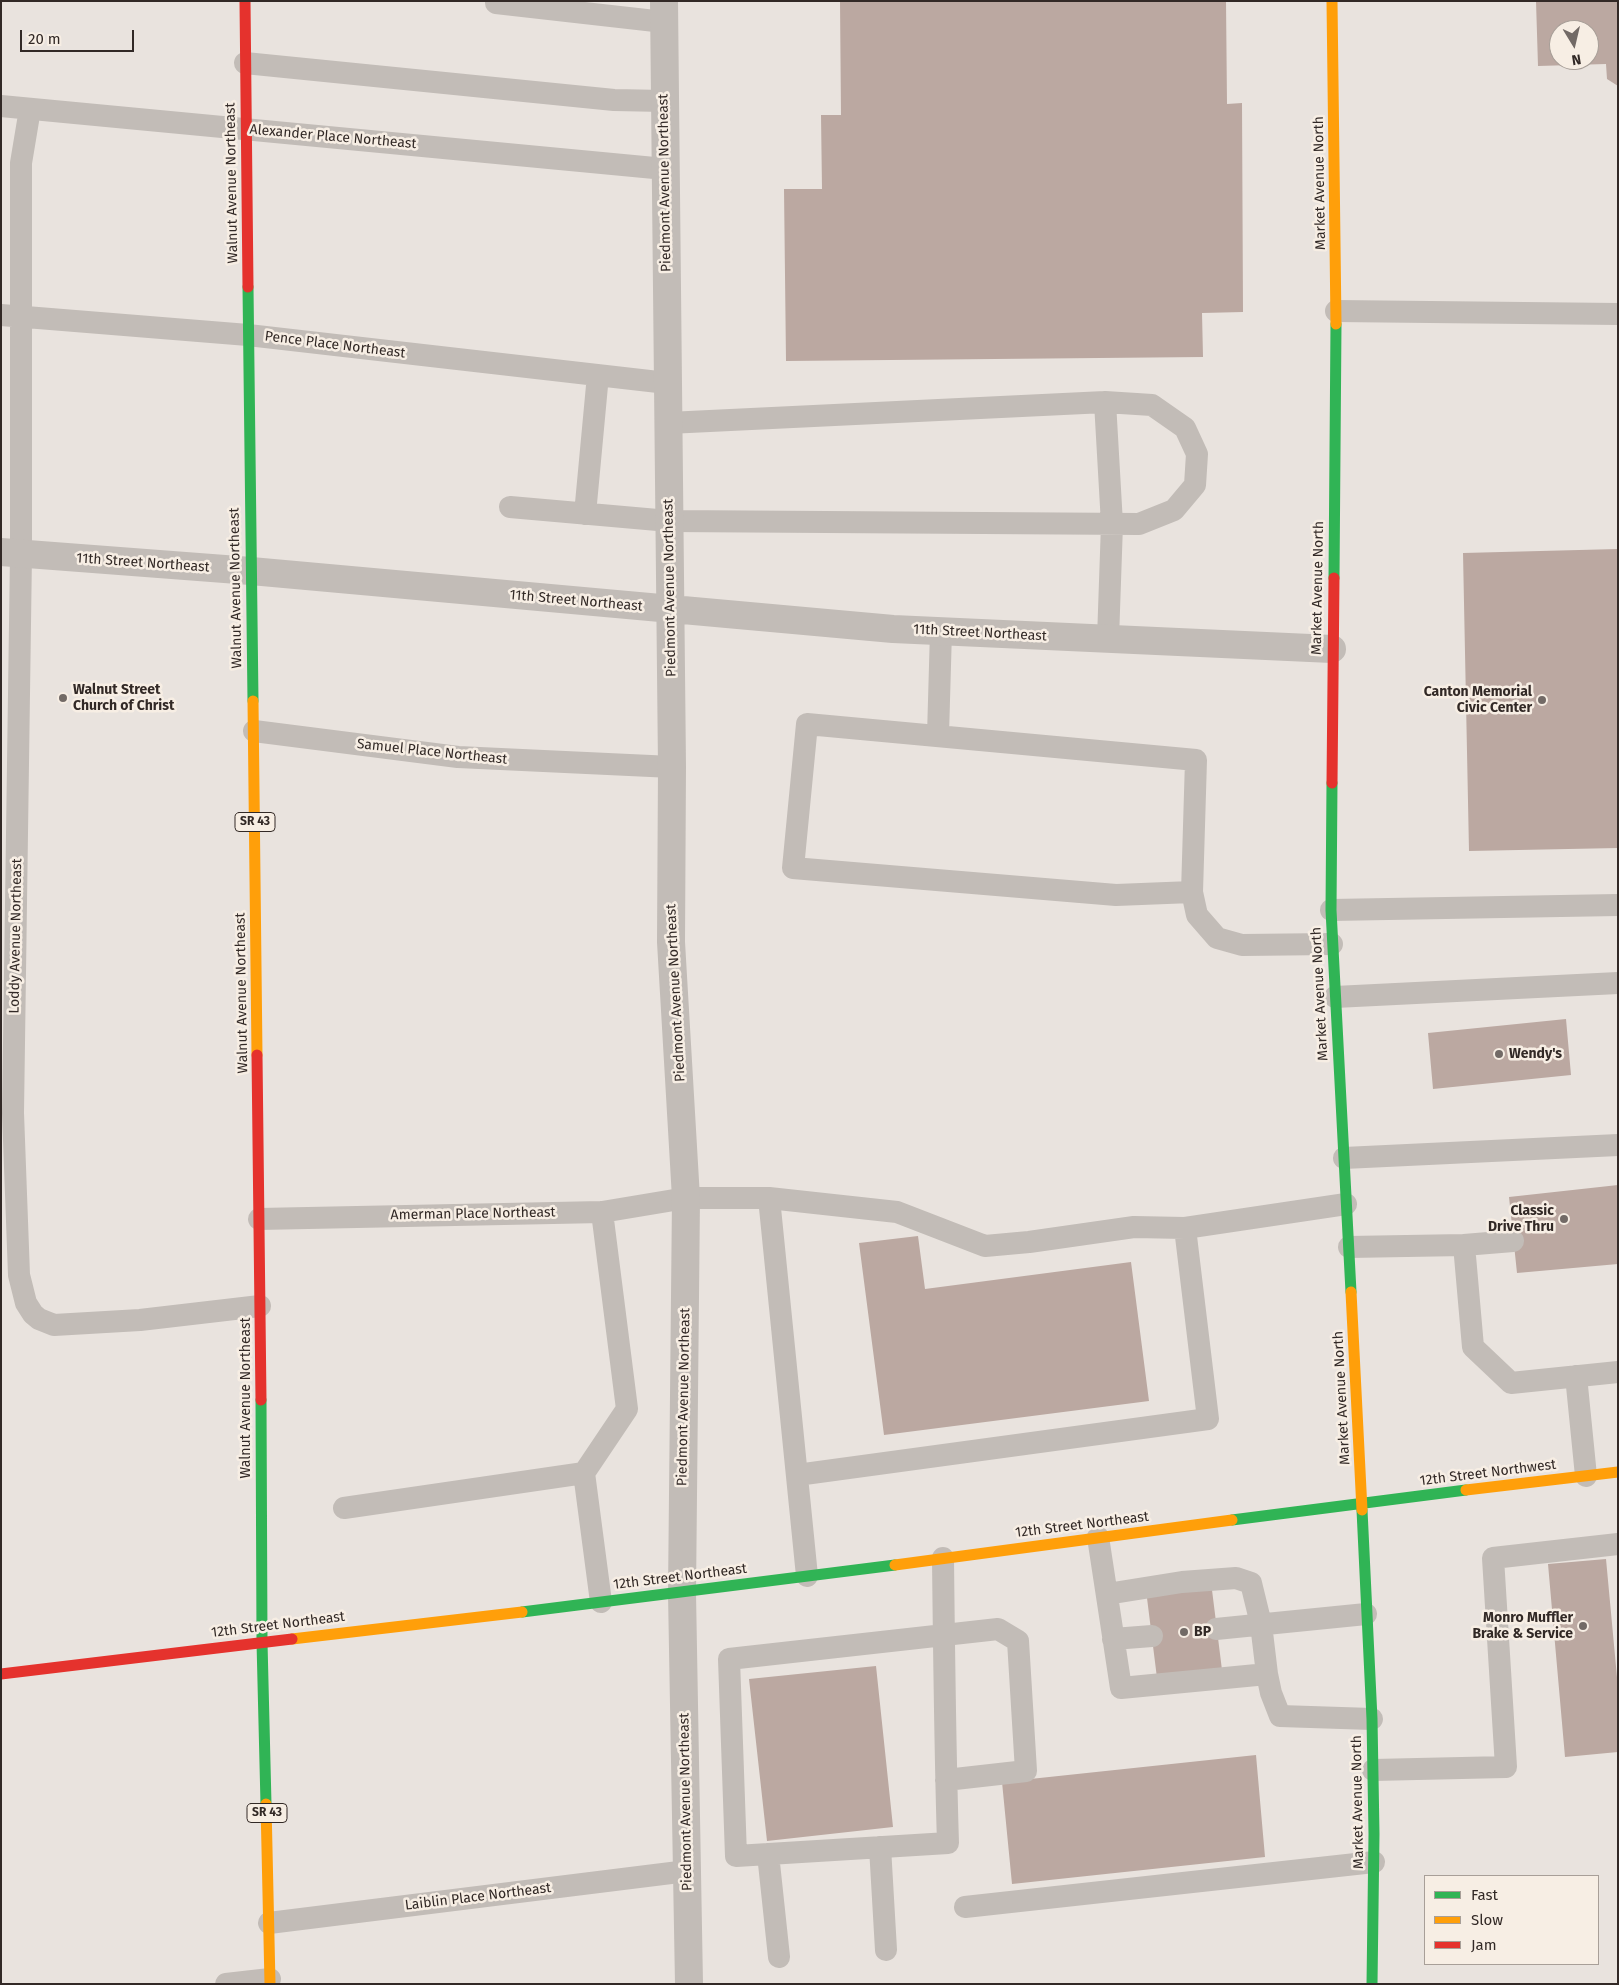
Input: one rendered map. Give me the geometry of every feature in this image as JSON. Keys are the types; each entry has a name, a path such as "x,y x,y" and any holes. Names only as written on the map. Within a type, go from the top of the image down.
{"main road":[{"name":"Walnut Avenue Northeast","path":"245,1 262,1642 270,1982"},
{"name":"Market Avenue North","path":"1332,1 1336,311 1331,910 1372,1719 1374,1862 1372,1984"},
{"name":"12th Street Northwest","path":"1362,1503 1618,1472"},
{"name":"12th Street Northeast","path":"1,1674 682,1592 1362,1503"}],"street":[{"name":"Piedmont Avenue Northeast","path":"664,12 672,767 671,942 686,1198 682,1592 689,1984"},
{"name":"11th Street Northeast","path":"11,553 251,571 941,632 1332,649"}],"lane":[{"path":"496,3 664,12"},
{"path":"245,63 614,100 664,100"},
{"name":"Alexander Place Northeast","path":"1,106 665,169"},
{"name":"Loddy Avenue Northeast","path":"30,109 21,163 12,317 13,1113 19,1275 26,1304 39,1319 54,1325 140,1320 260,1306"},
{"path":"1336,311 1618,314"},
{"name":"Pence Place Northeast","path":"12,317 248,335 667,383"},
{"path":"585,514 598,375"},
{"path":"510,507 669,521 1138,524 1174,510 1195,485 1197,454 1185,428 1152,405 1105,402 668,423"},
{"path":"1105,402 1112,524 1108,639"},
{"path":"938,735 941,632"},
{"path":"1192,892 1116,895 793,868 807,724 1196,760 1192,892 1197,915 1217,938 1242,945 1332,944"},
{"name":"Samuel Place Northeast","path":"254,731 458,757 672,767"},
{"path":"1331,910 1618,905"},
{"path":"1335,997 1618,983"},
{"path":"1344,1158 1618,1145"},
{"name":"Amerman Place Northeast","path":"259,1219 602,1212 686,1198 769,1198 897,1212 985,1246 1134,1228 1185,1228 1346,1204"},
{"path":"769,1198 807,1576"},
{"path":"601,1602 584,1473 627,1409 602,1212"},
{"path":"797,1475 1208,1419 1185,1228"},
{"path":"1348,1247 1464,1245 1513,1241"},
{"path":"1464,1245 1473,1347 1511,1383 1618,1372"},
{"path":"1576,1376 1586,1476"},
{"path":"344,1508 584,1473"},
{"path":"1098,1537 1121,1688 1267,1674"},
{"path":"1373,1770 1506,1767 1493,1558 1618,1544"},
{"path":"943,1558 944,1635 946,1780 948,1843 736,1856 729,1659 944,1635 998,1629 1018,1641 1026,1771 946,1780"},
{"path":"1107,1594 1182,1582 1236,1578 1250,1584 1261,1624 1271,1693 1280,1716 1372,1719"},
{"path":"1216,1629 1366,1614"},
{"path":"1114,1639 1152,1636"},
{"path":"880,1847 886,1950"},
{"path":"768,1854 780,1957"},
{"path":"965,1907 1374,1862"},
{"name":"Laiblin Place Northeast","path":"269,1923 687,1871"},
{"path":"226,1984 270,1982"}],"building":[{"path":"840,1 1226,1 1227,104 1242,103 1243,312 1202,313 1203,357 786,361 784,189 822,189 821,115 841,115"},
{"path":"1536,1 1618,1 1618,86 1607,79 1606,64 1599,64 1599,20 1549,20 1549,66 1538,66"},
{"name":"Canton Memorial Civic Center","path":"1618,549 1618,848 1469,851 1463,553"},
{"name":"Wendy's","path":"1566,1019 1571,1075 1433,1089 1428,1033"},
{"name":"Classic Drive Thru","path":"1618,1185 1618,1264 1517,1273 1509,1197"},
{"path":"918,1236 925,1289 1131,1262 1149,1401 884,1435 859,1243"},
{"name":"Monro Muffler Brake & Service","path":"1606,1559 1618,1688 1618,1752 1565,1757 1548,1564"},
{"name":"BP","path":"1211,1582 1222,1670 1157,1678 1146,1590"},
{"path":"876,1666 893,1827 767,1841 749,1679"},
{"path":"1256,1755 1265,1857 1012,1884 1002,1782"}],"traffic: fast":[{"path":"248,287 253,701"},
{"path":"1334,578 1336,324"},
{"path":"1332,783 1331,910 1351,1292"},
{"path":"261,1400 262,1642 266,1804"},
{"path":"1232,1520 1466,1490"},
{"path":"1362,1510 1372,1719 1374,1834 1372,1984"},
{"path":"522,1612 895,1565"}],"traffic: slow":[{"path":"1332,1 1336,324"},
{"path":"253,701 257,1055"},
{"path":"1351,1292 1362,1510"},
{"path":"1466,1490 1618,1472"},
{"path":"895,1565 1232,1520"},
{"path":"292,1639 522,1612"},
{"path":"266,1804 270,1984"}],"traffic: jam":[{"path":"245,1 248,287"},
{"path":"1332,783 1334,578"},
{"path":"257,1055 261,1400"},
{"path":"1,1674 292,1639"}],"place":[{"name":"Walnut Street Church of Christ","path":"63,698"},
{"name":"Canton Memorial Civic Center","path":"1542,700"},
{"name":"Wendy's","path":"1499,1054"},
{"name":"Classic Drive Thru","path":"1564,1219"},
{"name":"Monro Muffler Brake & Service","path":"1583,1626"},
{"name":"BP","path":"1184,1632"}]}
